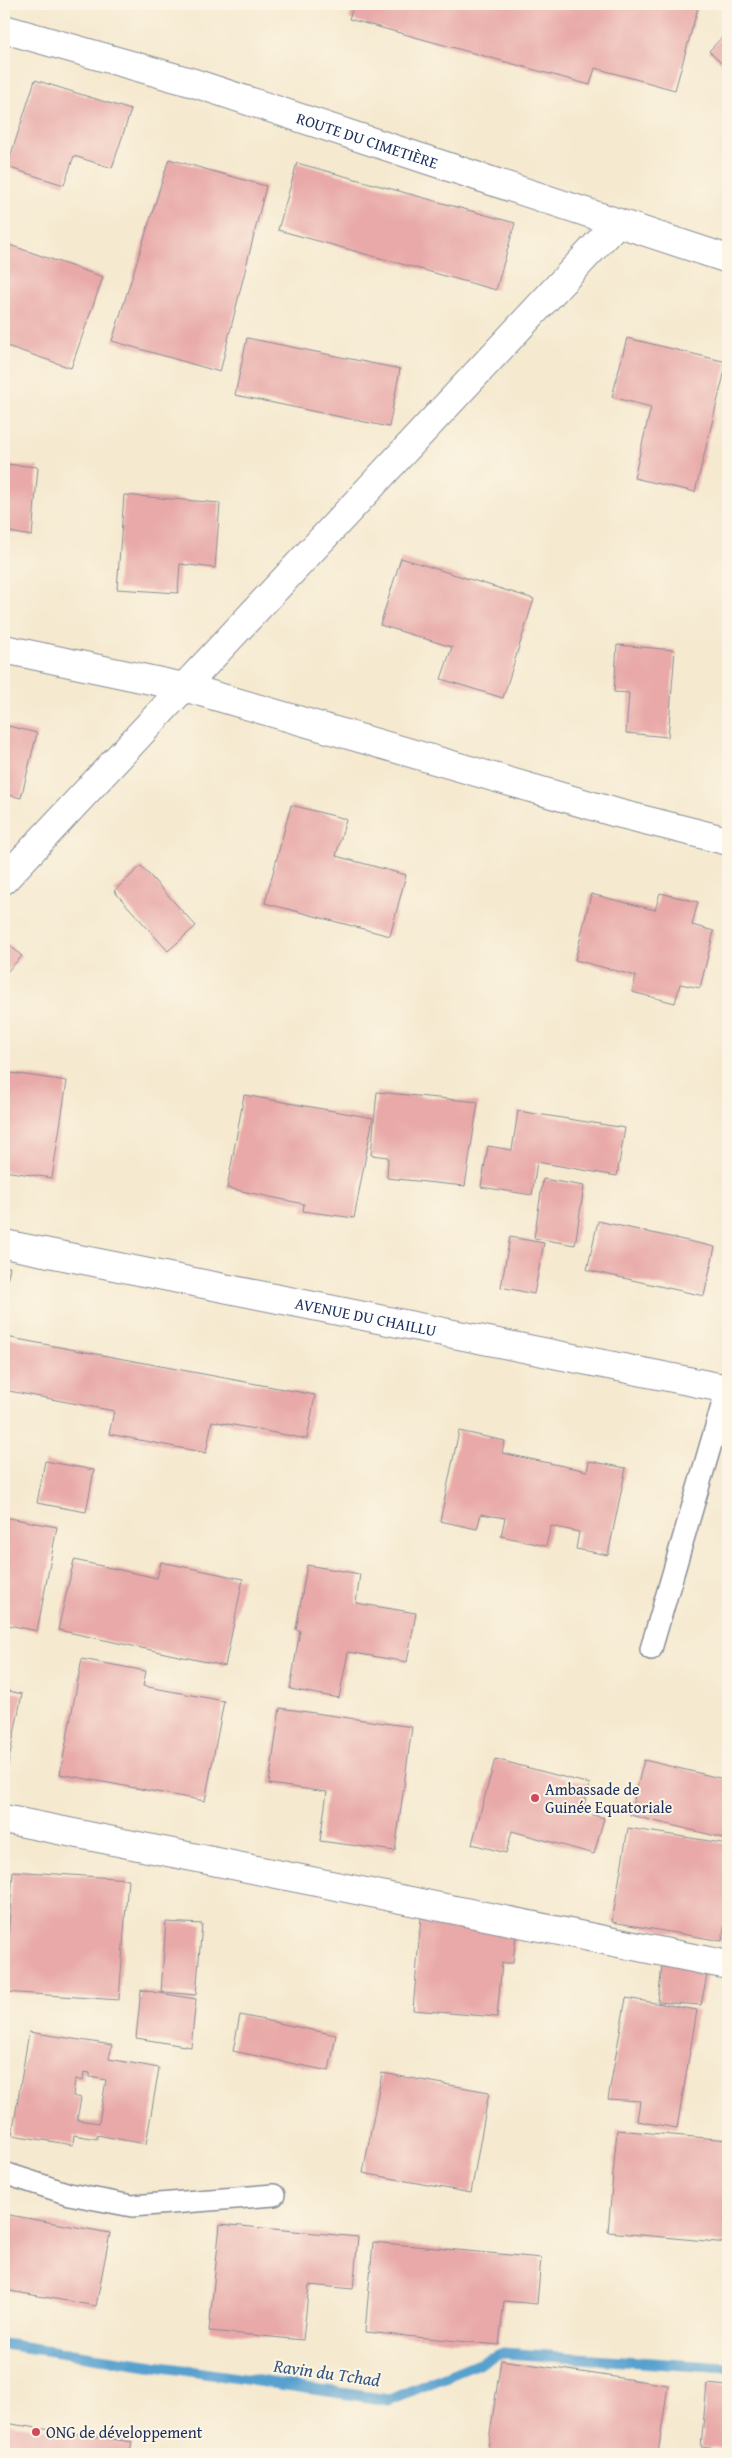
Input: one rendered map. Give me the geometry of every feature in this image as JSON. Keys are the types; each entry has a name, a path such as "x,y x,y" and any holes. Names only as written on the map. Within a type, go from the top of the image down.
{"street":[{"name":"ROUTE DU CIMETIÈRE","path":"4,29 194,83 728,259"},
{"path":"4,880 617,223"},
{"path":"4,649 184,687 617,812 728,841"},
{"name":"AVENUE DU CHAILLU","path":"4,1244 727,1389"},
{"path":"4,1819 728,1965"}],"lane":[{"path":"651,1649 727,1389"},
{"path":"4,2173 69,2194 132,2206 274,2195"}],"building":[{"path":"354,4 699,4 675,90 595,68 590,85 349,19"},
{"path":"728,31 728,69 709,51"},
{"path":"35,80 131,110 112,168 74,156 64,185 7,167"},
{"path":"169,159 266,186 220,372 112,341"},
{"path":"297,163 515,223 496,290 278,230"},
{"path":"4,243 103,277 71,368 4,345"},
{"path":"247,338 400,369 389,427 235,395"},
{"path":"627,338 727,362 695,492 634,478 651,407 612,397"},
{"path":"4,464 38,467 32,536 4,531"},
{"path":"124,495 220,503 215,568 180,564 178,593 117,589"},
{"path":"401,558 534,599 503,698 441,679 452,647 380,625"},
{"path":"617,645 675,650 668,737 626,733 629,693 614,692"},
{"path":"4,725 37,733 21,798 4,794"},
{"path":"291,805 346,819 336,856 406,875 390,936 265,903"},
{"path":"141,866 196,926 168,951 114,891"},
{"path":"660,893 698,902 692,925 714,931 700,988 680,984 675,1003 632,992 636,976 575,960 591,894 655,910"},
{"path":"4,940 22,956 4,975"},
{"path":"4,1072 67,1081 52,1178 4,1171"},
{"path":"377,1092 478,1102 465,1186 387,1178 388,1157 371,1155"},
{"path":"244,1095 373,1118 354,1218 303,1211 304,1204 227,1188"},
{"path":"518,1111 625,1128 617,1176 537,1162 532,1195 481,1187 488,1146 512,1150"},
{"path":"543,1179 584,1186 575,1245 534,1238"},
{"path":"598,1221 715,1247 704,1296 587,1270"},
{"path":"510,1237 544,1243 534,1294 501,1287"},
{"path":"4,1267 10,1267 5,1291 4,1291"},
{"path":"6,1337 315,1395 307,1439 212,1421 206,1453 109,1434 114,1411 4,1390"},
{"path":"459,1431 505,1441 502,1453 587,1471 589,1461 626,1468 608,1555 576,1549 579,1532 551,1526 546,1546 501,1536 505,1518 481,1514 477,1529 440,1521"},
{"path":"45,1461 94,1470 86,1512 37,1503"},
{"path":"4,1517 57,1527 37,1631 4,1624"},
{"path":"74,1560 157,1578 161,1562 243,1579 225,1666 58,1630"},
{"path":"307,1565 360,1574 356,1603 416,1613 407,1662 348,1652 339,1698 290,1689 300,1630 296,1630"},
{"path":"82,1659 146,1671 143,1686 224,1701 205,1801 60,1774"},
{"path":"4,1690 22,1694 7,1769 4,1768"},
{"path":"280,1708 412,1727 395,1851 320,1841 327,1792 269,1784"},
{"name":"Ambassade de Guinée Equatoriale","path":"495,1759 590,1784 582,1812 604,1818 594,1854 512,1831 506,1853 472,1844"},
{"path":"644,1760 728,1780 728,1839 630,1815"},
{"path":"628,1828 728,1844 728,1904 722,1941 612,1922"},
{"path":"13,1871 128,1879 119,2000 4,1992"},
{"path":"421,1917 517,1925 513,1963 502,1963 497,2017 413,2010"},
{"path":"166,1922 202,1924 196,1995 161,1992"},
{"path":"663,1956 709,1965 701,2005 658,2002"},
{"path":"141,1990 196,1999 191,2047 136,2038"},
{"path":"626,1998 697,2010 677,2128 637,2121 640,2101 608,2099"},
{"path":"240,2015 336,2035 329,2071 233,2051"},
{"path":"29,2032 112,2045 109,2059 159,2068 146,2144 97,2135 97,2139 74,2135 73,2145 12,2135","holes":["84,2072 90,2073 90,2077 106,2080 99,2123 77,2120 81,2098 73,2096 75,2079 83,2081"]},
{"path":"382,2073 489,2092 471,2193 363,2173"},
{"path":"617,2130 728,2140 728,2243 608,2232"},
{"path":"4,2214 110,2233 96,2306 4,2290"},
{"path":"220,2224 358,2237 353,2289 309,2285 303,2340 209,2331"},
{"path":"373,2242 541,2258 537,2304 504,2301 499,2345 365,2332"},
{"path":"501,2360 668,2385 658,2454 487,2454"},
{"path":"707,2384 728,2386 728,2450 701,2447"},
{"name":"ONG de développement","path":"4,2423 132,2442 130,2454 4,2454"}],"waterway":[{"name":"Ravin du Tchad","path":"4,2344 389,2400 503,2353 728,2368"}],"place":[{"name":"Ambassade de Guinée Equatoriale","path":"535,1798"},
{"name":"ONG de développement","path":"36,2432"}]}
